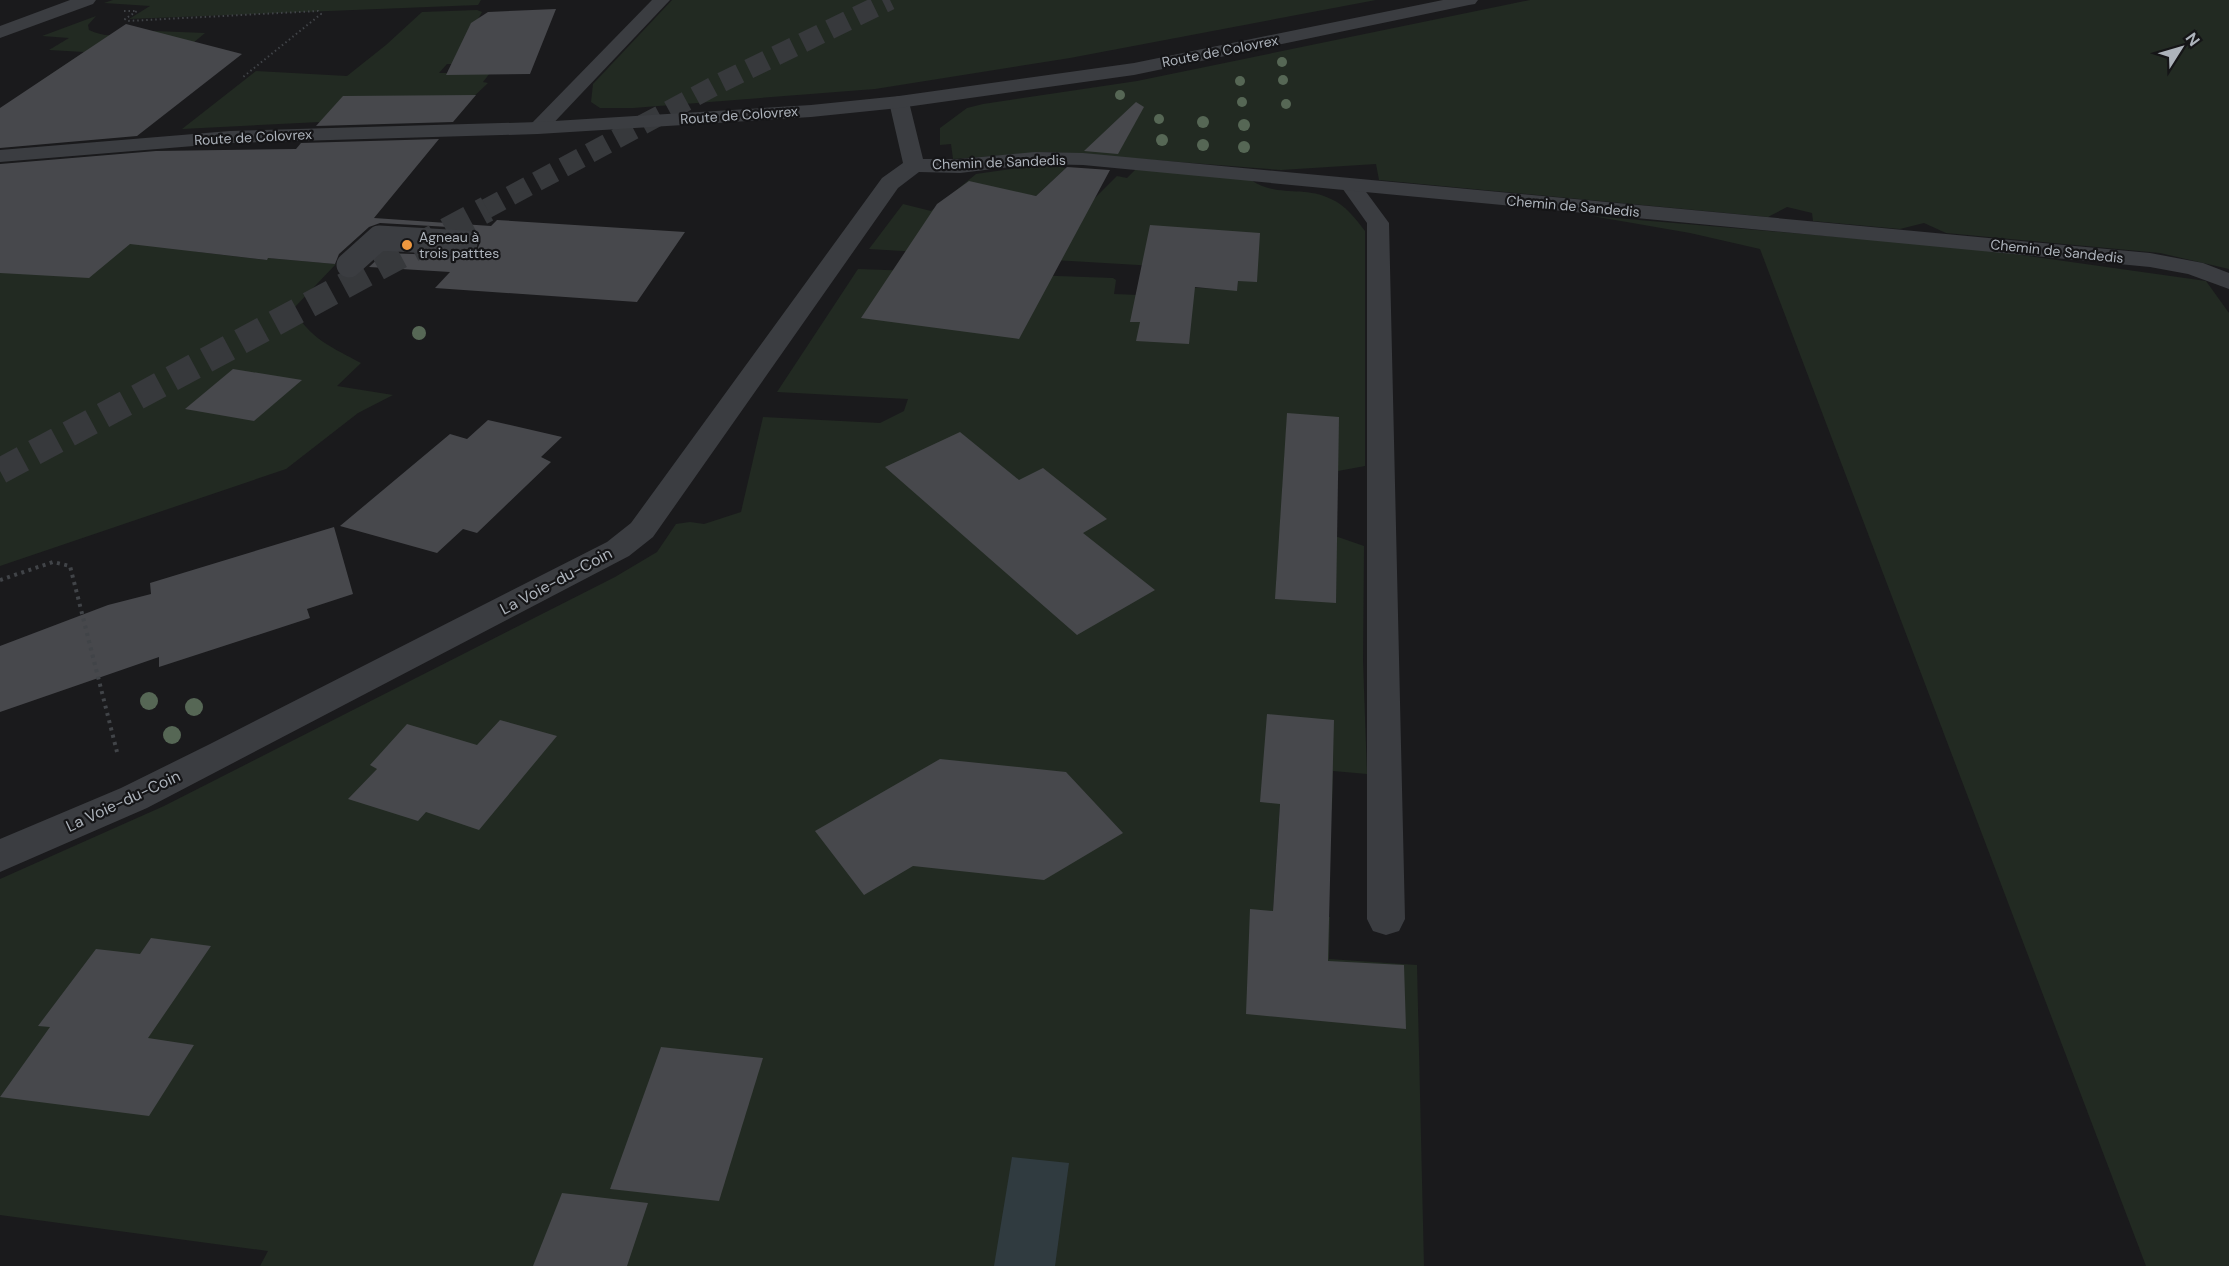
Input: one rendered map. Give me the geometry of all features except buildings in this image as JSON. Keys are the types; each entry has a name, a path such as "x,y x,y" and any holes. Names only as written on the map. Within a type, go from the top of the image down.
{"street":[{"path":"0,32 87,0"},
{"name":"Route de Colovrex","path":"0,156 230,137 478,132 812,111 899,102 1030,86 1134,69 1469,0"},
{"path":"899,102 914,165"},
{"name":"Chemin de Sandedis","path":"914,165 960,166 1035,158 1083,159 2150,260 2194,268 2229,282"},
{"name":"La Voie-du-Coin","path":"0,856 134,798 223,754 618,549 642,530 890,183 914,165"}],"lane":[{"path":"538,128 662,0"},
{"path":"1351,185 1378,223 1386,919"},
{"path":"349,265 379,238 465,243"}],"path":[{"path":"115,10 137,11 124,19 127,21 318,11 321,14 243,77"},
{"path":"0,580 53,562 70,566 121,768 134,798"}],"shaded area":[{"path":"113,0 481,0 478,5 129,19 150,6 104,3"},
{"path":"672,0 1376,0 1070,58 875,89 633,108 600,108 591,102 593,84"},
{"path":"1530,0 2229,0 2229,269 2160,253 1946,233 1924,223 1900,229 1813,221 1812,213 1787,207 1768,217 1379,180 1376,164 1281,170 1051,152 953,159 951,144 940,145 940,128 967,108 983,104 1137,81"},
{"path":"477,10 482,12 453,64 447,64 439,73 490,73 483,82 488,83 465,105 320,122 182,129 256,71 347,76 422,12"},
{"path":"96,16 88,25 89,30 104,35 119,34 128,30 205,33 193,43 84,83 38,83 84,52 49,50 69,38 42,36"},
{"path":"1045,164 1066,168 1036,196 1022,194 1073,220 1117,176 1127,178 1136,169 1251,180 1271,189 1321,195 1341,205 1365,231 1365,466 1338,471 1299,469 1298,534 1338,537 1364,546 1363,661 1367,774 1333,771 1332,810 1280,804 1273,911 1330,917 1329,959 1417,965 1424,1266 260,1266 268,1251 0,1215 0,879 164,806 615,577 657,552 676,524 690,522 704,524 741,512 763,417 880,423 904,411 908,399 777,392 858,269 1113,278 1116,280 1114,294 1163,296 1166,286 1237,290 1239,271 869,249 903,204 931,211 976,174"},
{"path":"0,215 199,252 266,260 268,258 336,264 294,308 306,327 322,341 361,363 337,386 393,395 358,413 286,469 0,566"},
{"path":"1592,216 2018,252 2021,255 2206,281 2229,313 2229,1266 2146,1266 1760,249 1690,233"},
{"path":"1012,1157 1069,1163 1055,1266 994,1266"}],"tunnel":[{"path":"484,210 718,84 890,0"},
{"path":"0,471 487,209"}],"place":[{"name":"Agneau à trois patttes","path":"407,245"}]}
